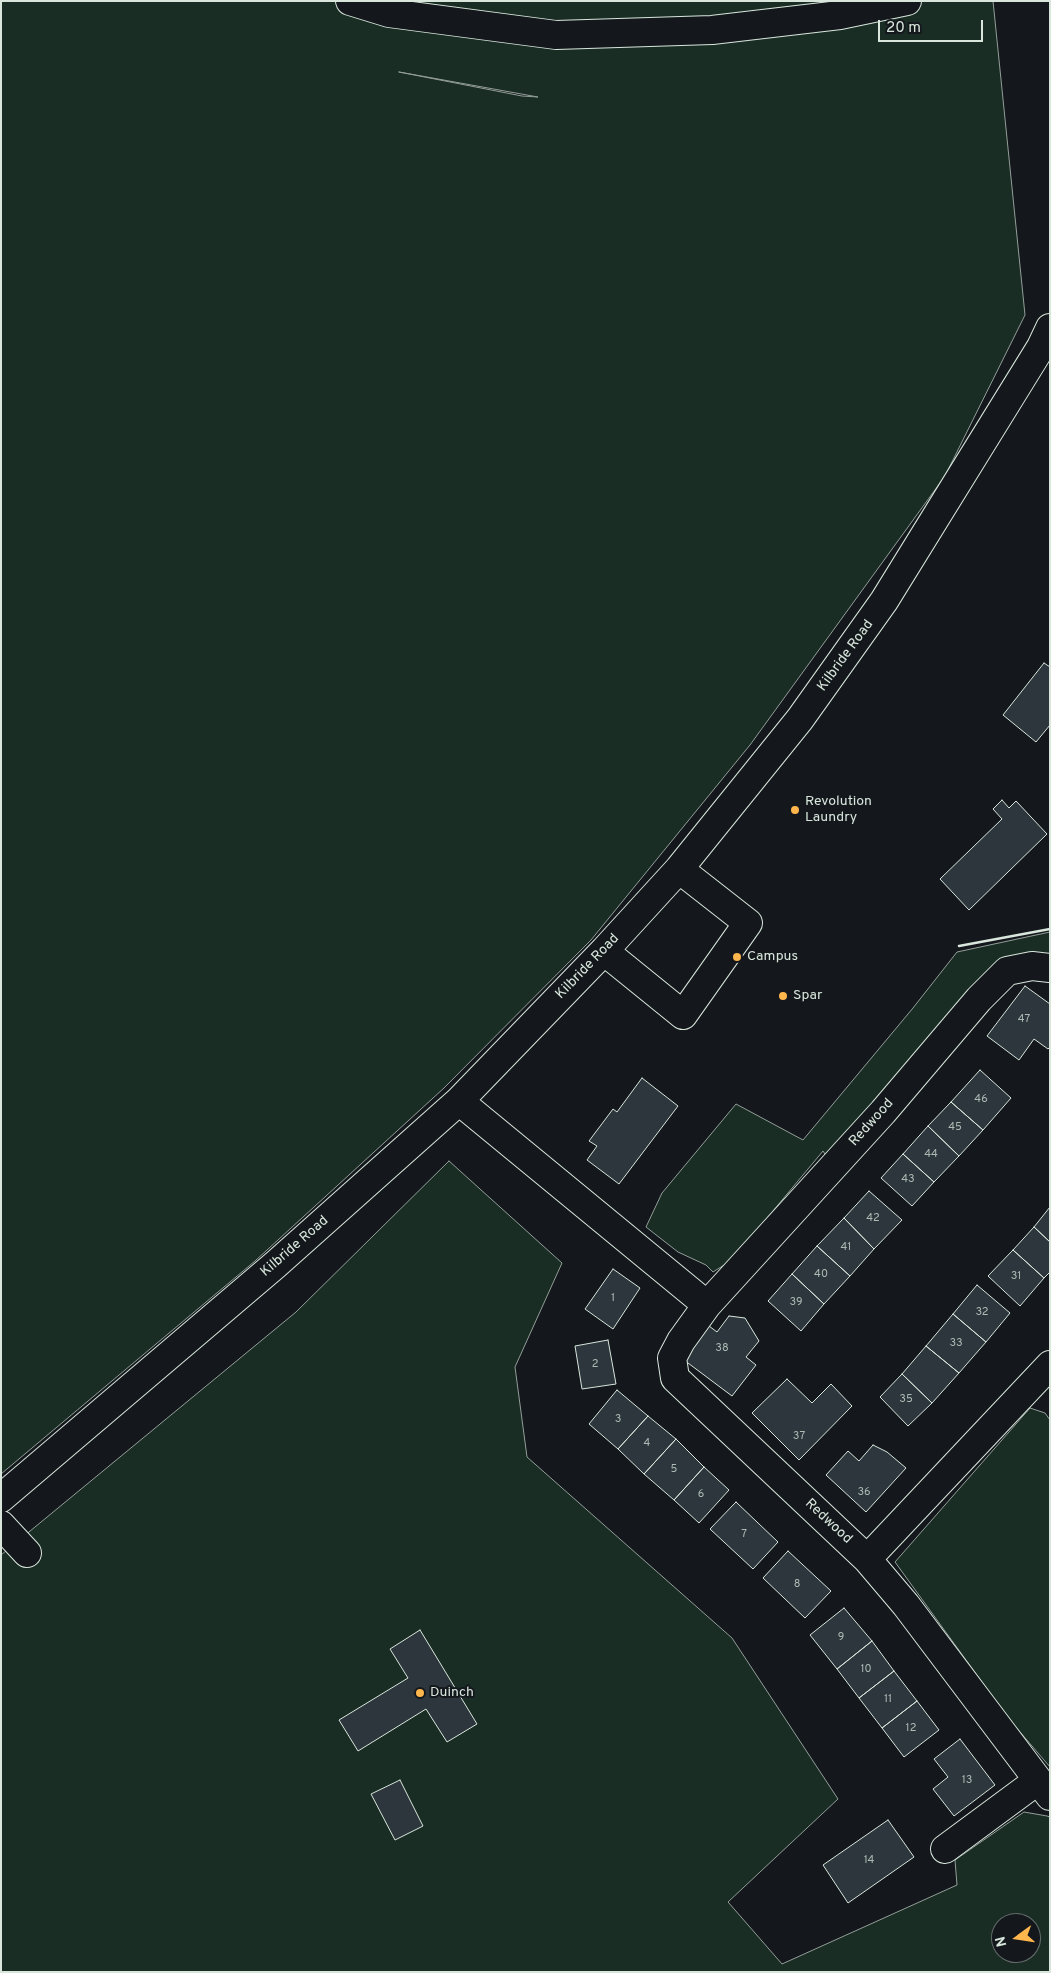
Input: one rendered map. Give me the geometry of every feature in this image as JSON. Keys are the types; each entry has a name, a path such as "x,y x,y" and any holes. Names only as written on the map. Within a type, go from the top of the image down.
{"street":[{"path":"350,1 389,13 556,35 712,30 840,15 907,1"},
{"name":"Kilbride Road","path":"1,1498 276,1265 459,1101 604,951 679,868 800,719 884,601 1041,347 1050,328"},
{"path":"604,951 683,1015 748,923 679,868"},
{"name":"Redwood","path":"945,1849 1044,1788 906,1605 867,1559 676,1378 672,1358 681,1341 707,1305 1007,971 1032,966 1050,968"},
{"path":"459,1101 707,1305"},
{"path":"867,1559 1046,1379"},
{"path":"1,1525 27,1553"}],"green space":[{"path":"1,1 993,1 1025,315 945,476 750,745 591,940 444,1088 255,1261 1,1474","holes":["399,72 538,97 522,96"]},
{"path":"1050,932 1050,962 1033,957 827,1157 823,1151 732,1260 713,1272 706,1265 678,1252 646,1227 662,1193 736,1104 803,1140 957,952"},
{"path":"449,1161 562,1263 515,1367 527,1457 732,1638 838,1799 728,1902 782,1964 957,1885 955,1860 1024,1812 1047,1816 1050,1817 1050,1972 1,1972 1,1555 296,1312"},
{"path":"1030,1408 1045,1413 1050,1420 1050,1767 1008,1718 895,1562"}],"building":[{"path":"1044,663 1050,667 1050,725 1036,742 1003,715"},
{"path":"1002,800 1009,808 1016,801 1047,834 969,910 940,879 1002,819 993,809"},
{"path":"1025,986 1050,1004 1050,1047 1048,1049 1034,1039 1019,1060 987,1036"},
{"path":"980,1070 1011,1098 983,1130 951,1102"},
{"path":"642,1078 678,1106 619,1184 587,1160 597,1146 589,1141 613,1109 617,1112"},
{"path":"951,1102 983,1130 959,1156 928,1126"},
{"path":"928,1126 959,1156 934,1182 903,1154"},
{"path":"903,1154 934,1182 912,1206 881,1178"},
{"path":"869,1191 902,1220 874,1249 844,1218"},
{"path":"1050,1207 1050,1242 1034,1227"},
{"path":"844,1218 874,1249 850,1276 817,1246"},
{"path":"1034,1227 1050,1242 1050,1272 1044,1278 1013,1250"},
{"path":"817,1246 850,1276 824,1304 792,1274"},
{"path":"1013,1250 1044,1278 1020,1306 988,1276"},
{"path":"613,1269 640,1288 613,1329 585,1309"},
{"path":"792,1274 824,1304 801,1331 768,1301"},
{"path":"977,1285 1010,1313 986,1342 953,1314"},
{"path":"953,1314 986,1342 959,1373 926,1346"},
{"path":"729,1316 745,1318 759,1341 746,1357 756,1365 732,1396 684,1360 709,1326 717,1332"},
{"path":"608,1340 616,1384 582,1389 575,1346"},
{"path":"926,1346 959,1373 932,1403 902,1374"},
{"path":"902,1374 932,1403 908,1426 880,1397"},
{"path":"787,1379 812,1403 831,1384 852,1406 799,1460 752,1413"},
{"path":"617,1390 648,1416 618,1449 589,1424"},
{"path":"648,1416 676,1439 644,1474 618,1449"},
{"path":"676,1439 704,1467 674,1500 644,1474"},
{"path":"873,1445 887,1452 906,1468 866,1512 826,1475 848,1451 859,1461"},
{"path":"704,1467 729,1490 699,1523 674,1500"},
{"path":"736,1502 778,1542 753,1569 710,1529"},
{"path":"788,1551 831,1591 805,1618 763,1578"},
{"path":"844,1608 872,1641 837,1669 810,1635"},
{"name":"Duinch","path":"420,1630 477,1724 447,1742 426,1709 358,1751 339,1720 408,1678 390,1649"},
{"path":"872,1641 894,1671 859,1698 837,1669"},
{"path":"894,1671 917,1701 882,1728 859,1698"},
{"path":"917,1701 939,1730 904,1757 882,1728"},
{"path":"960,1739 995,1785 954,1816 933,1789 948,1777 934,1759"},
{"path":"400,1780 423,1826 395,1840 371,1794"},
{"path":"888,1820 914,1857 848,1903 823,1865"}],"wall":[{"path":"959,946 1050,929"}],"place":[{"name":"Revolution Laundry","path":"795,810"},
{"name":"Campus","path":"737,957"},
{"name":"Spar","path":"783,996"},
{"name":"Duinch","path":"420,1693"}]}
